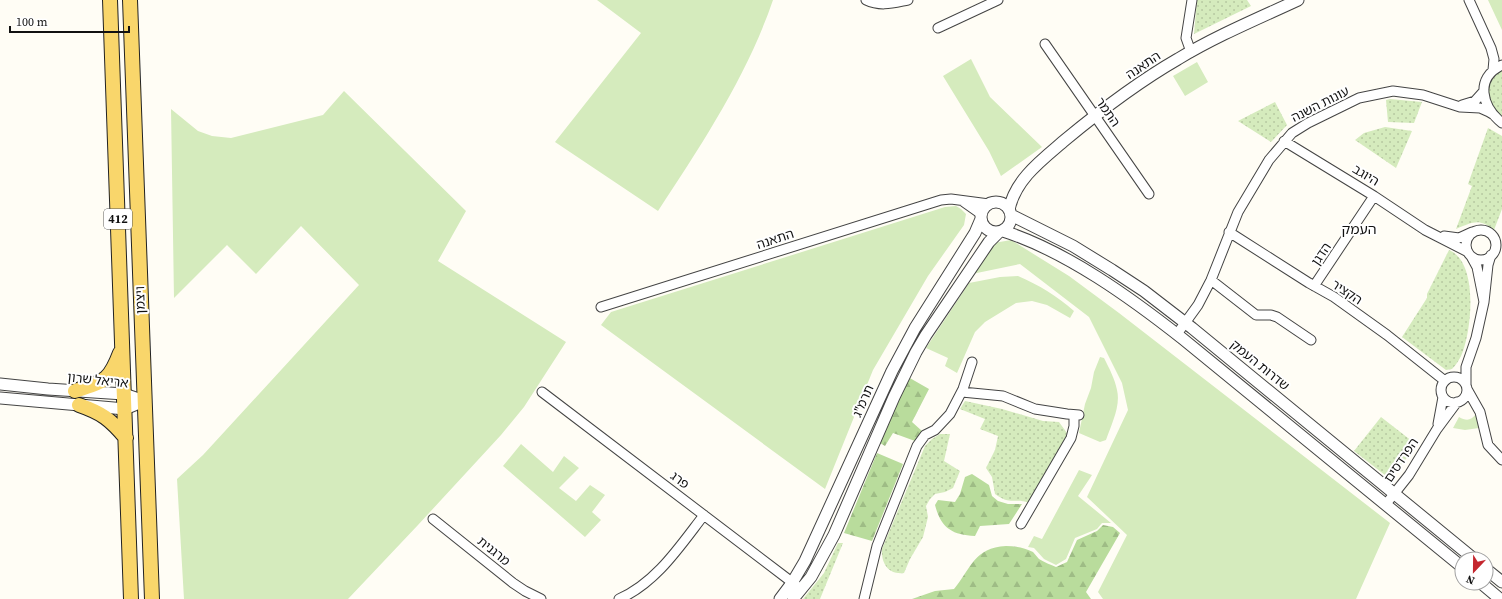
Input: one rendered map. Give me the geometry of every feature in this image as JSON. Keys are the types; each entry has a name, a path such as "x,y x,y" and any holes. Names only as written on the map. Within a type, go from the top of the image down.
{"main road":[{"name":"ויצמן","path":"110,0 131,599"},
{"name":"ויצמן","path":"130,0 152,599"},
{"path":"76,391 98,383 110,375 123,347"},
{"path":"79,405 93,410 110,420 126,438"}],"street":[{"path":"866,0 874,4 884,5 908,0"},
{"path":"938,28 998,0"},
{"path":"1191,52 1186,38 1192,0"},
{"name":"התאנה","path":"601,308 941,200 993,203 1022,181 1038,164 1095,116 1148,78 1228,32 1298,0"},
{"path":"1469,0 1491,48 1494,59 1493,70"},
{"name":"התמר","path":"1046,44 1149,194"},
{"path":"1491,48 1495,53 1502,57"},
{"path":"1502,65 1493,70 1487,77 1484,91 1485,102 1502,123"},
{"name":"עונות השנה","path":"1177,334 1198,305 1211,280 1238,212 1269,160 1292,133 1308,123 1359,98 1382,92 1393,91 1413,93 1467,108 1480,108 1494,115"},
{"name":"עונות השנה","path":"1455,105 1472,103 1484,91"},
{"name":"היוגב","path":"1284,141 1433,234 1469,254"},
{"name":"התאנה","path":"1010,212 1014,193 1022,181"},
{"name":"הדגן","path":"1314,286 1374,196"},
{"path":"957,200 970,205 981,217 985,228 993,232 1000,232 1031,241 1066,258 1136,303 1177,334 1454,560"},
{"path":"981,217 983,210 993,203 1004,204 1010,212 1011,222 1006,229 1000,232"},
{"name":"שדרות העמק","path":"1010,212 1073,246 1144,291 1186,323 1464,551"},
{"name":"תרמ\"ג","path":"793,599 811,548 892,371 915,328 975,233 981,217"},
{"path":"1459,402 1466,396 1465,374 1476,338 1484,302 1488,266 1495,248 1494,237 1486,231 1480,230 1473,232 1468,237 1466,242 1469,254 1477,267 1484,302"},
{"name":"תרמ\"ג","path":"780,599 797,586 819,564 834,535 894,397 916,352 989,242 1000,232"},
{"name":"הקציר","path":"1229,232 1334,297 1449,379"},
{"name":"היוגב","path":"1433,234 1459,238 1473,232"},
{"path":"1469,254 1480,260 1491,255"},
{"path":"1211,280 1256,315 1271,315 1276,317 1311,340"},
{"path":"1469,359 1458,373 1449,379 1442,388 1443,396 1449,402 1469,402 1478,407"},
{"path":"864,599 877,546 917,446 925,435 935,430 950,414 962,392 972,362"},
{"path":"1449,379 1460,378 1466,387 1478,407 1488,445 1502,460"},
{"name":"אריאל שרון","path":"0,384 124,394 144,401"},
{"name":"פרג","path":"542,392 797,586"},
{"path":"962,392 1003,396 1035,409 1077,415 1071,438 1022,524"},
{"name":"הפרדסים","path":"1437,429 1443,396"},
{"name":"אריאל שרון","path":"0,398 125,409 144,401"},
{"name":"הפרדסים","path":"1386,504 1409,476 1437,429 1459,402"},
{"path":"619,599 640,588 649,580 704,515"},
{"name":"מרגנית","path":"433,519 513,583 524,591 541,599"},
{"path":"1494,576 1502,582"},
{"path":"1490,591 1500,599"}],"green space":[{"path":"597,0 773,0 750,56 737,82 707,135 658,211 555,142 641,33"},
{"path":"1197,0 1247,0 1251,6 1194,34"},
{"path":"1488,0 1502,0 1502,30"},
{"path":"971,59 990,97 1042,147 1001,176 989,151 943,76"},
{"path":"1197,62 1208,82 1185,96 1173,76"},
{"path":"1502,68 1502,119 1488,100 1488,85 1490,78"},
{"path":"344,91 466,211 438,261 566,342 524,407 501,435 348,599 184,599 177,479 203,455 359,285 301,226 256,274 227,245 174,298 171,109 198,131 212,136 231,138 323,115"},
{"path":"1390,99 1422,102 1414,123 1388,122 1386,100"},
{"path":"1275,102 1287,125 1271,142 1238,121"},
{"path":"1385,127 1412,131 1396,168 1355,140 1364,133"},
{"path":"1488,128 1502,136 1502,209 1494,230 1489,226 1476,222 1456,229 1472,186 1468,184"},
{"path":"956,206 966,214 964,225 928,276 873,370 825,489 601,325 611,312 945,207"},
{"path":"1011,240 1069,276 1119,313 1390,523 1356,599 1103,599 1098,592 1127,535 1087,497 1128,410 1122,383 1089,317 1020,264 972,274 994,243"},
{"path":"1449,250 1458,257 1465,267 1469,281 1470,311 1469,326 1462,353 1452,369 1446,370 1402,337 1427,298 1427,294"},
{"path":"1018,276 1048,291 1061,300 1074,311 1070,318 1047,305 1032,301 1016,303 985,322 975,332 957,373 945,366 948,358 926,348 969,283 1000,277"},
{"path":"1100,357 1104,358 1112,374 1116,386 1118,402 1106,440 1100,442 1079,433 1085,404"},
{"path":"908,377 929,389 912,422 922,431 915,441 893,433 885,446 880,443"},
{"path":"965,401 1002,409 1043,421 1059,422 1067,433 1030,503 1025,501 1005,500 995,494 992,477 986,468 995,450 998,436 980,429 985,419 960,409"},
{"path":"1476,414 1479,428 1465,430 1453,428 1459,417 1468,420"},
{"path":"1381,417 1417,445 1390,479 1354,451"},
{"path":"940,434 950,434 944,461 960,471 953,488 945,492 935,494 930,499 926,506 928,517 923,537 910,559 904,573 894,572 884,563 882,549 925,446"},
{"path":"521,444 553,472 564,456 579,468 559,488 576,501 590,485 605,495 592,512 601,520 585,537 503,466"},
{"path":"877,453 903,464 872,541 844,533"},
{"path":"1079,470 1092,475 1078,496 1111,523 1102,523 1097,529 1075,538 1066,559 1056,565 1044,559 1034,548 1028,547 1034,536 1042,539"},
{"path":"972,474 989,485 992,496 998,501 1008,504 1022,504 1009,524 980,526 975,536 954,532 944,525 937,513 935,505 938,500 955,502 960,494 965,477"},
{"path":"1103,525 1113,527 1120,533 1086,592 1091,599 912,599 935,591 954,589 980,555 987,550 995,548 1009,546 1027,549 1033,552 1039,559 1056,567 1067,562 1077,540 1097,531"},
{"path":"838,543 843,543 820,599 803,599 824,573"}],"district":[{"name":"העמק","path":"1359,229"}]}
